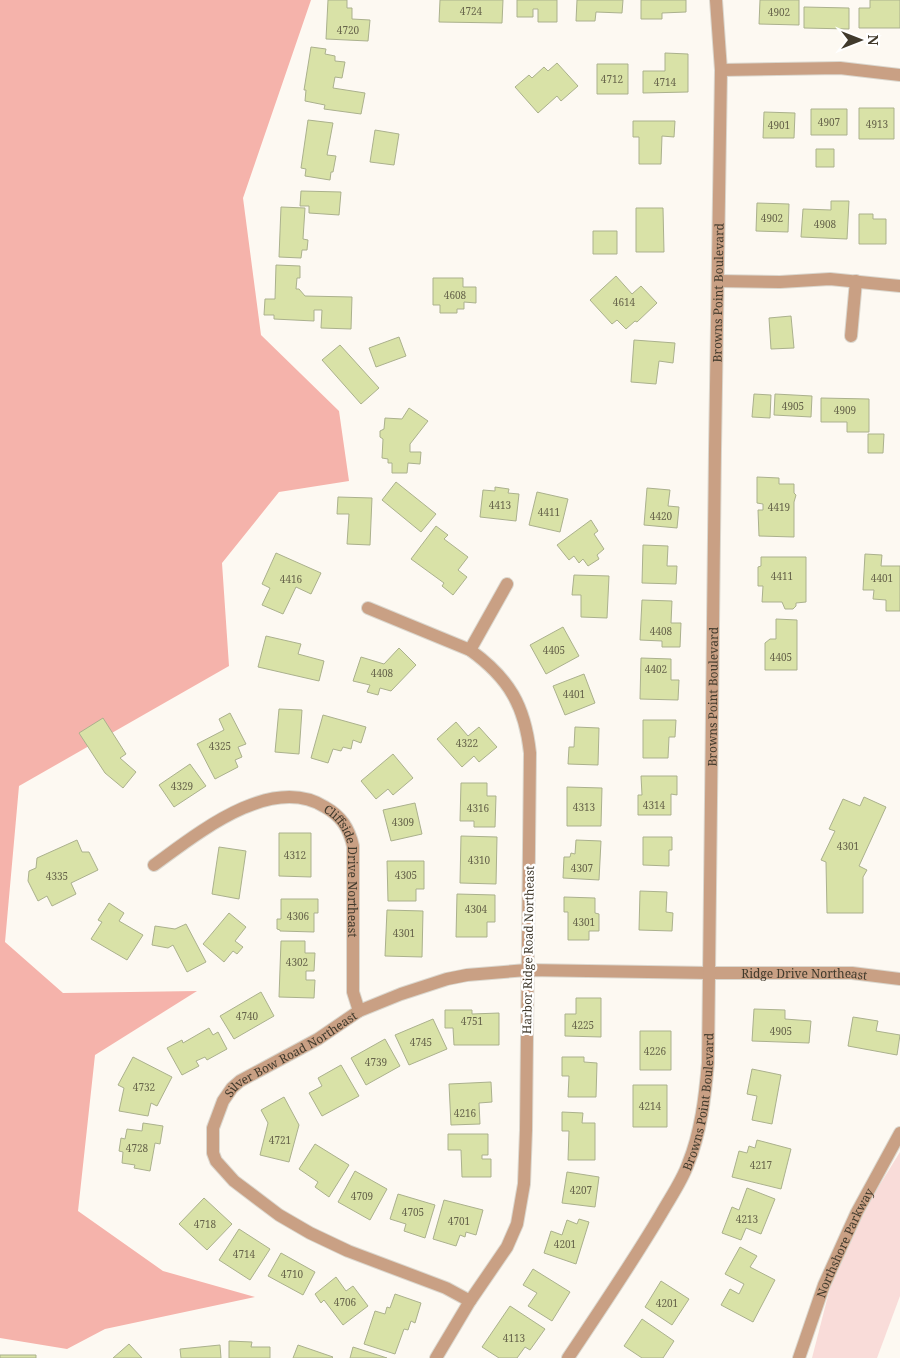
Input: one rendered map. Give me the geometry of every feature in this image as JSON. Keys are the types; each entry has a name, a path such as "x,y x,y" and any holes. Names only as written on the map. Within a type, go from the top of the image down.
{"street":[{"name":"Browns Point Boulevard","path":"568,1358 644,1243 688,1164 701,1120 705,1094 708,1063 721,70 716,0"},
{"path":"721,70 840,68 900,75"},
{"path":"718,282 780,282 830,279 900,286"},
{"path":"851,336 856,281"},
{"path":"470,650 507,584"},
{"name":"Harbor Ridge Road Northeast","path":"368,608 470,650 501,675 523,714 530,753 524,1184 520,1214 507,1247 470,1301 436,1358"},
{"name":"Cliffside Drive Northeast","path":"154,865 210,825 254,802 269,799 306,797 332,811 345,824 350,833 353,846 353,992 359,1011"},
{"name":"Silver Bow Road Northeast","path":"470,1301 446,1288 348,1251 310,1234 279,1215 234,1181 216,1161 213,1153 213,1128 218,1110 232,1088 240,1081 318,1039 359,1011 400,994 447,979 468,975 527,970 709,973"},
{"name":"Ridge Drive Northeast","path":"709,973 852,973 900,979"},
{"name":"Northshore Parkway","path":"799,1358 824,1285 857,1212 900,1133"}],"shaded area":[{"path":"0,0 311,0 243,198 261,335 339,411 349,481 279,492 222,563 229,666 19,786 5,942 63,993 197,991 95,1055 78,1211 163,1271 255,1297 105,1329 67,1349 0,1338"},
{"path":"900,1152 900,1296 877,1358 812,1358 840,1249"}],"building":[{"path":"328,0 347,0 347,8 352,8 352,19 370,20 368,41 326,39"},
{"path":"440,0 503,0 502,23 439,22"},
{"path":"517,0 557,0 557,22 538,22 538,9 533,9 533,17 517,17"},
{"path":"577,0 623,0 622,13 596,12 595,21 576,21"},
{"path":"641,0 686,0 686,12 662,13 662,19 641,19"},
{"path":"760,0 799,0 799,25 759,24"},
{"path":"870,0 900,0 900,28 859,28 859,8 870,8"},
{"path":"804,7 849,8 849,29 804,28"},
{"path":"311,47 326,49 325,54 335,56 335,61 345,62 342,78 335,77 333,88 365,93 361,114 324,109 325,105 305,101 306,90 304,90"},
{"path":"665,53 688,54 688,92 643,93 643,71 665,71"},
{"path":"557,63 578,86 561,101 557,96 538,113 515,87 529,75 532,78 544,67 548,71"},
{"path":"597,64 628,64 628,94 597,94"},
{"path":"859,108 894,108 894,139 859,139"},
{"path":"811,109 847,109 847,135 811,135"},
{"path":"764,112 795,113 794,138 763,138"},
{"path":"308,120 333,123 327,155 336,156 330,180 305,176 306,169 301,168"},
{"path":"633,121 675,121 674,137 662,136 661,164 639,164 639,137 633,137"},
{"path":"375,130 399,134 394,165 370,162"},
{"path":"816,149 834,149 834,167 816,167"},
{"path":"301,191 341,192 339,215 309,213 309,206 300,206"},
{"path":"831,201 849,201 847,239 801,237 803,209 831,210"},
{"path":"757,203 789,204 788,232 756,231"},
{"path":"281,207 305,208 303,239 308,240 307,250 302,250 301,258 279,257"},
{"path":"636,208 663,208 664,252 636,252"},
{"path":"859,214 873,214 873,219 886,219 886,244 859,244"},
{"path":"593,231 617,231 617,254 593,254"},
{"path":"276,265 300,266 300,278 297,278 296,289 299,289 305,296 352,297 351,329 321,328 322,310 314,310 314,321 274,319 274,315 264,315 265,299 275,299"},
{"path":"616,276 632,294 641,286 657,303 637,322 635,321 626,329 617,320 612,324 590,300"},
{"path":"433,278 463,278 463,287 476,287 476,303 464,302 464,309 457,309 457,313 440,313 440,305 433,305"},
{"path":"791,316 794,348 771,349 769,318"},
{"path":"399,337 406,356 376,367 369,348"},
{"path":"634,340 675,343 673,363 659,361 656,384 631,382"},
{"path":"340,345 379,388 361,404 322,360"},
{"path":"754,394 771,395 770,418 752,417"},
{"path":"775,394 812,396 811,417 774,415"},
{"path":"821,398 869,399 869,432 847,432 847,422 821,422"},
{"path":"409,408 428,421 410,444 410,452 421,452 420,464 408,463 407,473 392,473 392,463 388,463 388,459 382,458 383,439 380,437 380,431 384,429 385,418 402,419"},
{"path":"868,434 884,434 883,453 868,453"},
{"path":"757,477 779,478 779,484 794,484 794,493 796,495 794,502 794,537 759,536 758,510 763,510 763,504 757,503"},
{"path":"396,482 436,514 421,532 382,500"},
{"path":"495,487 509,489 508,493 519,494 516,521 480,517 483,490 495,491"},
{"path":"647,488 670,490 668,506 679,507 677,528 644,525"},
{"path":"537,492 568,499 560,532 529,525"},
{"path":"338,497 372,498 370,545 347,544 349,514 337,514"},
{"path":"591,520 598,531 594,534 604,549 597,555 599,559 588,566 583,559 579,563 574,556 569,560 557,545"},
{"path":"436,526 448,535 444,539 468,557 458,570 467,577 453,595 442,586 444,583 411,559"},
{"path":"643,545 668,546 667,566 677,566 676,584 642,583"},
{"path":"276,553 321,573 311,594 296,587 283,614 262,605 270,588 262,584"},
{"path":"865,554 882,555 881,566 900,566 900,611 886,611 886,600 873,599 874,590 863,590"},
{"path":"761,557 806,557 806,602 796,603 793,609 785,609 782,602 762,602 763,586 758,586 758,567 761,566"},
{"path":"574,575 609,576 607,618 581,617 581,595 572,595"},
{"path":"642,600 672,601 671,623 681,623 680,647 662,647 662,641 640,640"},
{"path":"776,619 797,620 797,670 765,670 765,643 770,639 776,639"},
{"path":"563,627 579,656 546,674 530,645"},
{"path":"266,636 301,644 298,654 324,661 319,681 258,667"},
{"path":"399,648 416,665 391,691 380,688 378,695 367,692 370,685 353,681 361,657 384,664"},
{"path":"641,658 671,659 671,680 679,680 678,700 640,699"},
{"path":"584,674 595,703 565,715 553,686"},
{"path":"279,709 302,710 299,754 275,752"},
{"path":"230,713 246,744 238,747 242,757 235,760 238,767 215,779 197,744 224,730 219,719"},
{"path":"323,715 366,727 361,743 353,740 351,749 343,747 341,751 333,749 328,763 311,758"},
{"path":"103,718 126,754 120,758 136,772 123,788 105,773 79,733"},
{"path":"643,720 676,720 675,737 669,737 668,758 643,758"},
{"path":"456,722 468,736 479,727 497,747 479,762 474,756 462,767 437,739"},
{"path":"575,727 599,728 598,765 568,764 569,747 574,747"},
{"path":"393,754 413,778 393,795 388,789 376,799 361,781"},
{"path":"190,764 206,786 174,807 159,785"},
{"path":"641,776 677,776 677,795 671,794 671,815 638,815 638,795 642,795"},
{"path":"461,783 487,783 487,796 496,796 495,827 474,827 474,821 460,821"},
{"path":"567,787 602,788 601,826 567,826"},
{"path":"864,797 886,807 859,866 867,870 863,877 863,913 827,913 826,862 821,860 835,831 829,829 843,799 860,806"},
{"path":"415,803 422,834 391,841 383,810"},
{"path":"279,833 311,833 311,877 279,876"},
{"path":"461,836 497,837 496,884 460,883"},
{"path":"643,837 672,837 672,850 669,850 669,866 643,865"},
{"path":"77,840 82,852 89,852 98,870 71,883 76,894 52,906 47,896 38,901 28,881 29,871 36,868 37,858"},
{"path":"576,840 601,841 599,880 563,878 564,857 570,857 571,853 575,854"},
{"path":"219,847 246,851 239,899 212,894"},
{"path":"387,861 424,861 424,889 416,889 416,901 388,901"},
{"path":"640,891 667,892 666,912 673,913 672,931 639,930"},
{"path":"457,894 495,895 495,922 487,922 487,937 456,937"},
{"path":"564,897 595,898 595,913 599,914 599,931 589,931 589,940 568,940 568,912 564,912"},
{"path":"281,899 318,899 318,913 314,913 314,932 280,931 277,929 277,919 281,919"},
{"path":"109,903 124,913 119,921 143,935 127,960 91,939 102,922 98,920"},
{"path":"387,910 423,911 422,957 385,956"},
{"path":"229,913 246,927 235,941 243,947 237,954 233,951 224,962 203,944"},
{"path":"186,924 206,962 187,972 173,945 168,948 152,945 155,926 175,929"},
{"path":"281,941 305,941 305,953 315,953 314,971 306,971 306,980 315,980 314,998 279,997"},
{"path":"261,992 274,1016 234,1039 220,1016"},
{"path":"576,998 601,998 601,1037 565,1036 565,1014 576,1014"},
{"path":"754,1009 785,1010 785,1019 811,1021 809,1043 752,1041"},
{"path":"445,1010 472,1010 472,1014 499,1013 499,1045 454,1045 453,1028 445,1028"},
{"path":"853,1017 878,1021 876,1031 900,1035 897,1055 848,1046"},
{"path":"433,1019 447,1049 409,1065 395,1035"},
{"path":"209,1028 213,1035 218,1032 227,1049 207,1060 205,1057 196,1061 199,1066 182,1075 167,1048 182,1040 183,1043"},
{"path":"640,1031 671,1031 671,1070 640,1070"},
{"path":"385,1039 400,1066 366,1085 351,1058"},
{"path":"133,1057 172,1077 157,1106 151,1103 148,1116 119,1111 124,1088 118,1085"},
{"path":"562,1057 584,1057 584,1062 597,1063 596,1097 568,1097 569,1076 562,1076"},
{"path":"341,1065 359,1096 322,1116 309,1093 322,1086 318,1078"},
{"path":"752,1069 781,1075 772,1124 752,1120 757,1096 747,1094"},
{"path":"491,1082 492,1102 479,1103 480,1124 451,1125 449,1084"},
{"path":"633,1085 667,1085 667,1127 633,1127"},
{"path":"284,1097 299,1125 289,1162 260,1155 268,1123 261,1110"},
{"path":"562,1112 583,1113 582,1123 595,1123 595,1160 568,1160 569,1131 562,1131"},
{"path":"143,1123 163,1126 160,1144 155,1143 150,1171 134,1168 135,1165 122,1163 123,1152 119,1151 121,1138 125,1139 127,1129 142,1131"},
{"path":"448,1134 488,1134 488,1155 482,1155 482,1159 491,1159 491,1177 462,1177 461,1150 448,1150"},
{"path":"757,1140 791,1149 781,1189 732,1177 739,1151 747,1153 749,1146 755,1148"},
{"path":"315,1144 349,1165 329,1197 315,1187 318,1182 299,1169"},
{"path":"355,1171 387,1189 370,1220 338,1202"},
{"path":"567,1172 599,1177 595,1207 562,1203"},
{"path":"747,1188 775,1199 761,1234 746,1228 741,1240 722,1233 732,1207 739,1210"},
{"path":"398,1194 435,1205 425,1238 404,1231 406,1224 390,1219"},
{"path":"204,1198 232,1224 207,1250 179,1224"},
{"path":"444,1200 483,1210 476,1235 466,1232 465,1237 460,1235 456,1246 433,1239"},
{"path":"579,1219 589,1222 576,1264 544,1253 551,1231 562,1235 567,1220 577,1224"},
{"path":"239,1229 270,1249 250,1280 219,1260"},
{"path":"740,1247 757,1256 750,1267 775,1280 753,1322 721,1305 730,1289 739,1294 744,1284 725,1274"},
{"path":"281,1253 315,1272 303,1295 268,1276"},
{"path":"533,1269 570,1292 552,1321 528,1306 537,1293 523,1285"},
{"path":"336,1277 346,1291 353,1286 368,1306 343,1325 324,1300 321,1303 315,1294"},
{"path":"661,1281 689,1299 672,1325 645,1307"},
{"path":"395,1294 421,1303 415,1323 411,1321 408,1330 404,1329 395,1354 364,1344 375,1311 385,1314 387,1307 390,1308"},
{"path":"510,1306 545,1329 530,1350 525,1347 517,1358 499,1358 482,1347"},
{"path":"642,1319 674,1341 663,1358 642,1358 624,1346"},
{"path":"229,1341 252,1342 251,1347 270,1347 270,1358 229,1358"},
{"path":"129,1344 142,1358 113,1358"},
{"path":"220,1345 221,1358 181,1358 180,1349"},
{"path":"298,1345 333,1357 293,1358"},
{"path":"353,1347 387,1358 350,1358"},
{"path":"0,1355 36,1355 36,1358 0,1358"}]}
